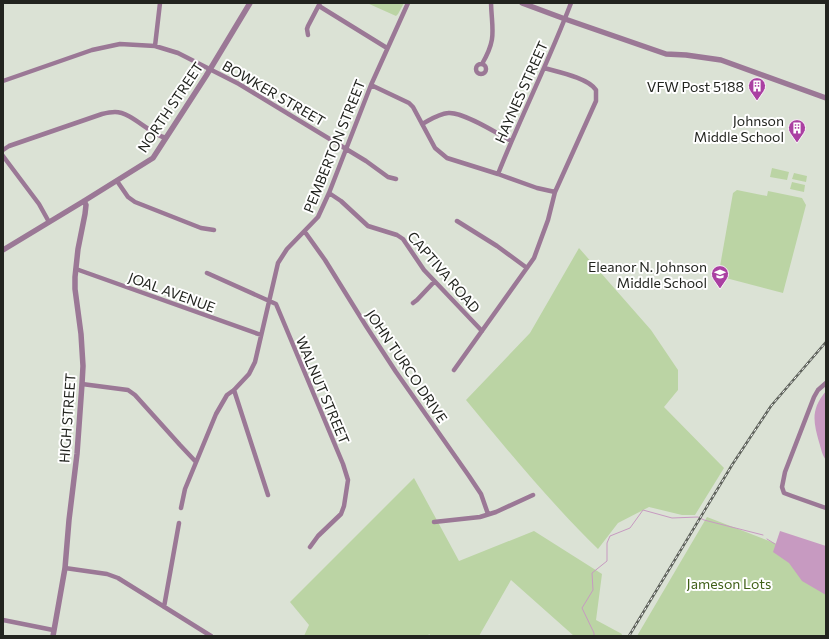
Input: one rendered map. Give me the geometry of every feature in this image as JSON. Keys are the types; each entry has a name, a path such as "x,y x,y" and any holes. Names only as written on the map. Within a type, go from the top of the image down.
{"street":[{"path":"155,46 160,3"},
{"name":"NORTH STREET","path":"3,250 84,202 152,158 211,69 250,3"},
{"name":"PEMBERTON STREET","path":"181,508 185,489 216,414 227,395 234,390 249,374 257,357 260,335 278,263 287,249 316,221 329,193 371,85 408,3"},
{"path":"482,64 493,39 490,3"},
{"path":"522,3 565,20 666,54 686,55 727,61 826,98"},
{"name":"HAYNES STREET","path":"498,174 571,3"},
{"path":"308,35 308,26 320,5 387,48"},
{"name":"BOWKER STREET","path":"3,81 92,50 120,44 155,46 178,53 211,69 274,104 346,148 388,177 396,179"},
{"path":"454,370 534,258 543,236 555,192 596,101 597,94 595,88 582,80 544,68"},
{"path":"371,85 409,103 413,107 435,148 439,153 447,158 537,188 555,192"},
{"path":"3,150 10,146 102,114 116,112 127,116 160,136 166,138"},
{"path":"422,124 440,114 453,113 472,120 511,141"},
{"path":"3,156 39,204 50,222"},
{"path":"117,181 128,197 135,202 201,228 214,230"},
{"name":"CAPTIVA ROAD","path":"329,193 341,201 368,226 397,235 403,239 434,282 482,331"},
{"name":"HIGH STREET","path":"53,633 65,568 77,454 83,366 81,334 75,289 78,249 86,205 84,202"},
{"path":"457,222 497,246 527,268"},
{"name":"JOHN TURCO DRIVE","path":"305,232 325,260 396,372 481,494 488,514"},
{"name":"JOAL AVENUE","path":"76,269 260,335"},
{"name":"WALNUT STREET","path":"207,273 269,300 277,306 348,477 348,488 341,514 318,536 310,547"},
{"path":"412,303 434,282"},
{"path":"826,383 818,390 814,397 785,472 782,487 784,492 792,496 826,508"},
{"path":"82,384 128,390 135,395 196,462"},
{"path":"234,390 268,495"},
{"path":"434,522 480,517 500,510 533,495"},
{"path":"164,606 179,523"},
{"path":"65,568 107,574 118,578 211,636"},
{"path":"3,620 53,633"}],"green space":[{"path":"367,3 404,3 396,16"},
{"path":"772,168 789,172 787,180 770,177"},
{"path":"794,173 807,176 806,182 792,179"},
{"path":"792,182 805,185 804,192 790,189"},
{"path":"737,190 767,196 768,191 802,198 806,205 783,293 722,277 719,272 733,193"},
{"path":"579,248 651,330 678,370 678,390 664,407 724,468 695,515 682,515 649,507 618,523 598,549 546,495 466,400 530,333"},
{"path":"414,478 459,561 534,531 602,574 596,620 622,634 621,636 574,636 511,580 479,636 431,636 429,634 428,636 304,636 309,625 290,602"},
{"name":"Jameson Lots","path":"707,517 826,563 826,636 637,636"}],"shaded area":[{"path":"826,391 826,460 817,435 815,415 821,397"},
{"path":"780,531 826,546 826,595 802,581 789,563 773,552"}],"waterway":[{"path":"594,636 582,608 593,590 592,573 607,561 607,543 610,536 630,528 643,510 672,518 698,517 704,520 763,535"},
{"path":"767,539 775,544"}],"railway":[{"path":"629,636 732,465 771,406 826,342"}],"place":[{"name":"VFW Post 5188","path":"757,101"},
{"name":"Johnson Middle School","path":"797,143"},
{"name":"Eleanor N. Johnson Middle School","path":"720,289"}]}
